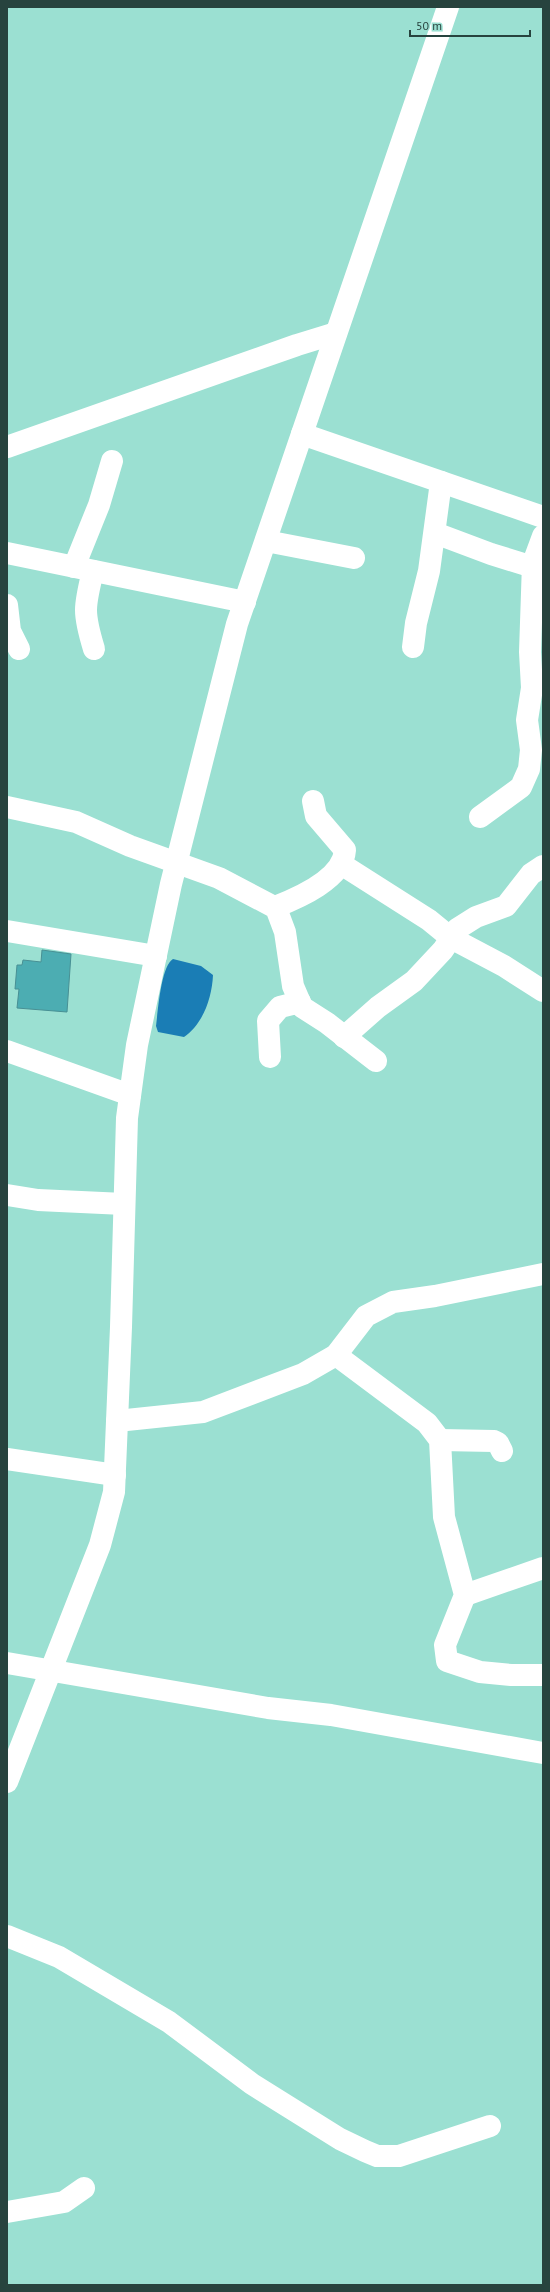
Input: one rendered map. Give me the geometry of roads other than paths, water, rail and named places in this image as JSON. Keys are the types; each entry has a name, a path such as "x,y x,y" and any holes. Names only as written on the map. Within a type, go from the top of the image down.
{"street":[{"path":"7,1782 100,1545 114,1492 127,1118 137,1045 177,862 245,602 448,7"},
{"path":"7,448 297,345 336,333"},
{"path":"302,434 543,517"},
{"path":"94,650 85,619 83,569 112,461"},
{"path":"413,647 435,533 441,482"},
{"path":"435,533 491,554 533,567"},
{"path":"480,817 522,787 530,768 531,750 528,720 532,688 530,652 533,567 543,536"},
{"path":"266,541 354,558"},
{"path":"7,553 245,602"},
{"path":"7,606 10,631 19,649"},
{"path":"275,907 304,896 332,874 344,860 344,850 316,816 312,801"},
{"path":"7,807 76,822 130,846 219,878 275,907 285,932 293,986 302,1007 327,1022 376,1061"},
{"path":"340,864 429,920 451,938 504,966 543,991"},
{"path":"344,1037 378,1007 414,981 443,950 457,929 476,917 506,906 532,874 543,866"},
{"path":"7,931 156,956"},
{"path":"270,1057 268,1021 280,1007 300,1002"},
{"path":"7,1051 130,1095"},
{"path":"7,1195 38,1200 124,1204"},
{"path":"117,1421 203,1412 303,1374 336,1355 366,1316 393,1302 435,1296 543,1274"},
{"path":"336,1355 427,1423 440,1440 444,1517 465,1594 445,1645 447,1661 480,1672 511,1675 543,1675"},
{"path":"440,1440 494,1441 498,1443 502,1451"},
{"path":"7,1459 115,1475"},
{"path":"465,1594 543,1568"},
{"path":"7,1663 268,1708 331,1715 543,1753"},
{"path":"7,1936 59,1957 169,2022 252,2084 340,2139 377,2156 399,2156 490,2126"},
{"path":"7,2212 64,2202 84,2188"}],"water":[{"path":"173,959 201,966 213,975 211,993 205,1010 191,1032 184,1037 158,1032 156,1026 163,979 169,963"}]}
